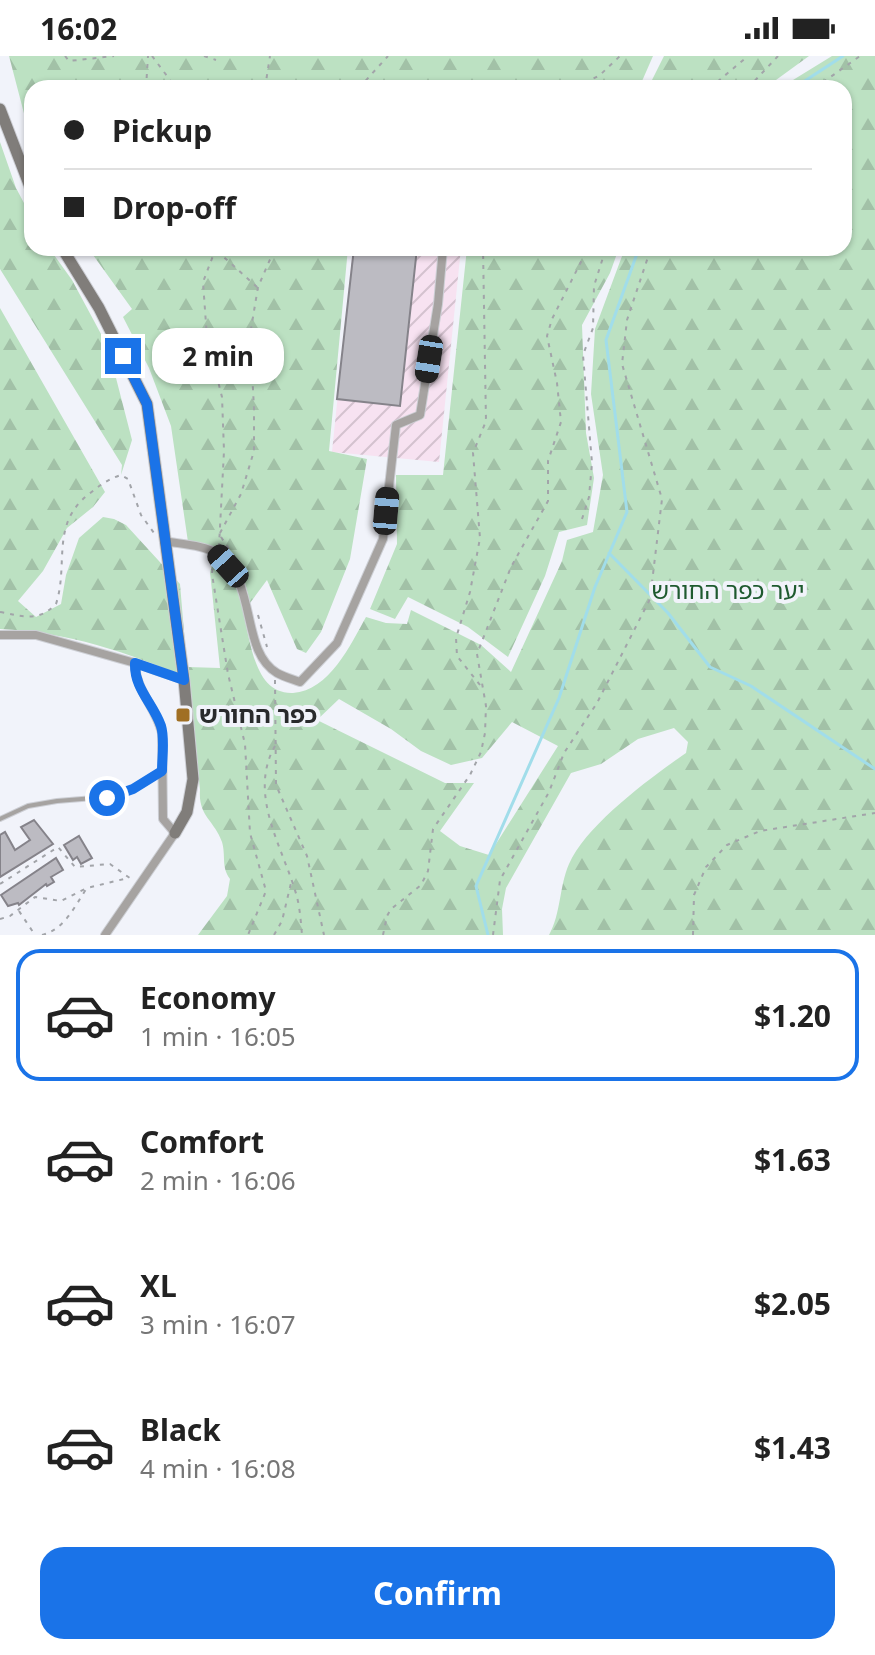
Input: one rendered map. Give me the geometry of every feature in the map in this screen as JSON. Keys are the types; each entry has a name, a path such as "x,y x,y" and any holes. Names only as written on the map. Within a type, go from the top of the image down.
{"main road":[{"path":"0,109 24,171"},
{"path":"67,256 99,308 147,404 184,680 193,779 187,812 175,833"}],"street":[{"path":"164,541 217,553 240,579 255,643 275,672 300,682 337,643 383,539 396,425 420,415 438,304 442,256"},
{"path":"0,635 36,635 184,680"},
{"path":"105,935 175,833 163,819 161,727 138,685 135,663"}],"lane":[{"path":"0,819 28,806 119,796 162,771"}],"path":[{"path":"65,56 69,61 114,56"},
{"path":"145,80 150,56"},
{"path":"150,56 170,80"},
{"path":"204,56 216,60"},
{"path":"266,80 270,56"},
{"path":"366,80 388,56"},
{"path":"720,80 748,56"},
{"path":"756,80 778,56"},
{"path":"826,80 860,56"},
{"path":"591,80 618,57"},
{"path":"213,256 203,282 207,338 222,397 224,451 217,553 211,563 228,674 245,744 250,833 266,891 248,935"},
{"path":"221,256 258,287"},
{"path":"219,534 241,494 254,451 250,335 258,287 272,256"},
{"path":"482,689 457,656 456,638 470,592 480,538 473,453 486,421 483,256"},
{"path":"383,935 391,909 421,885 428,871 433,829 470,775 481,752 486,706 477,654 511,567 548,501 548,461 561,422 547,336 552,319 584,256"},
{"path":"582,519 589,497 592,463 583,355 593,328 594,286 603,256"},
{"path":"493,935 500,880 549,792 564,753 597,703 650,599 662,499 622,364 627,320 648,256"},
{"path":"0,612 36,617 46,614 56,604 68,518 85,497 108,479 121,475 128,479 141,515 164,541"},
{"path":"275,672 276,785 307,856 324,935"},
{"path":"276,745 266,767 266,803 297,897 302,935"},
{"path":"693,935 694,895 706,867 727,845 760,831 875,813"},
{"path":"0,884 58,847 75,867 110,864 139,885"},
{"path":"0,919 10,916 35,897 61,901 87,888 129,878"},
{"path":"274,935 282,921 291,882"},
{"path":"42,935 47,935 68,919 87,888"},
{"path":"18,910 35,935"}],"shaded area":[{"path":"352,256 460,256 439,462 332,452"}],"green space":[{"path":"9,56 653,56 642,80 24,80 24,113"},
{"path":"664,56 809,56 776,80 652,80"},
{"name":"יער כפר החורש","path":"832,56 875,56 875,935 549,935 566,873 577,849 620,803 686,753 688,742 674,728 638,739 601,764 571,773 506,888 502,909 503,935 198,935 227,896 230,879 222,842 201,806 189,679 97,645 49,634 0,629 0,308 105,492 93,507 67,528 43,571 18,601 36,617 61,604 66,575 79,538 103,517 114,519 126,525 180,584 187,667 220,668 210,572 213,563 227,571 236,586 256,664 264,679 276,690 293,693 306,690 328,675 366,617 386,623 407,624 411,610 481,645 511,672 562,561 567,540 593,532 603,475 591,394 595,329 622,256 852,256 852,80 793,80","holes":["339,699 391,729 421,751 451,765 482,758 512,722 558,746 489,855 460,846 440,831 474,783 445,783 317,720"]},
{"path":"0,142 24,203 24,256 55,256 72,280 108,347 132,440 121,475 122,465 0,269"},
{"path":"94,256 347,256 329,451 367,459 350,559 321,632 306,653 297,649 267,580 250,603 243,574 223,549 188,542 171,426 149,368 123,317 132,309"},
{"path":"466,256 616,256 582,325 586,433 594,478 587,525 559,532 545,576 508,657 468,627 408,597 395,619 370,609 397,544 396,475 443,475"}],"building":[{"path":"353,256 416,256 400,406 337,399"},
{"path":"34,820 53,844 0,877 0,835 5,832 15,850 30,840 21,827"},
{"path":"79,836 92,858 81,864 77,857 73,860 64,845"},
{"path":"56,858 63,870 51,877 54,882 46,884 19,905 8,906 1,895"}],"waterway":[{"path":"806,80 843,56"},
{"path":"488,935 476,886 559,698 595,587 627,512 606,340 636,256"},
{"path":"609,553 668,613 710,667 751,686 875,769"}],"place":[{"name":"כפר החורש","path":"183,715"}],"route":[{"path":"107,798 119,796 162,771 161,727 138,685 135,663 184,680 147,404 123,356"}]}
